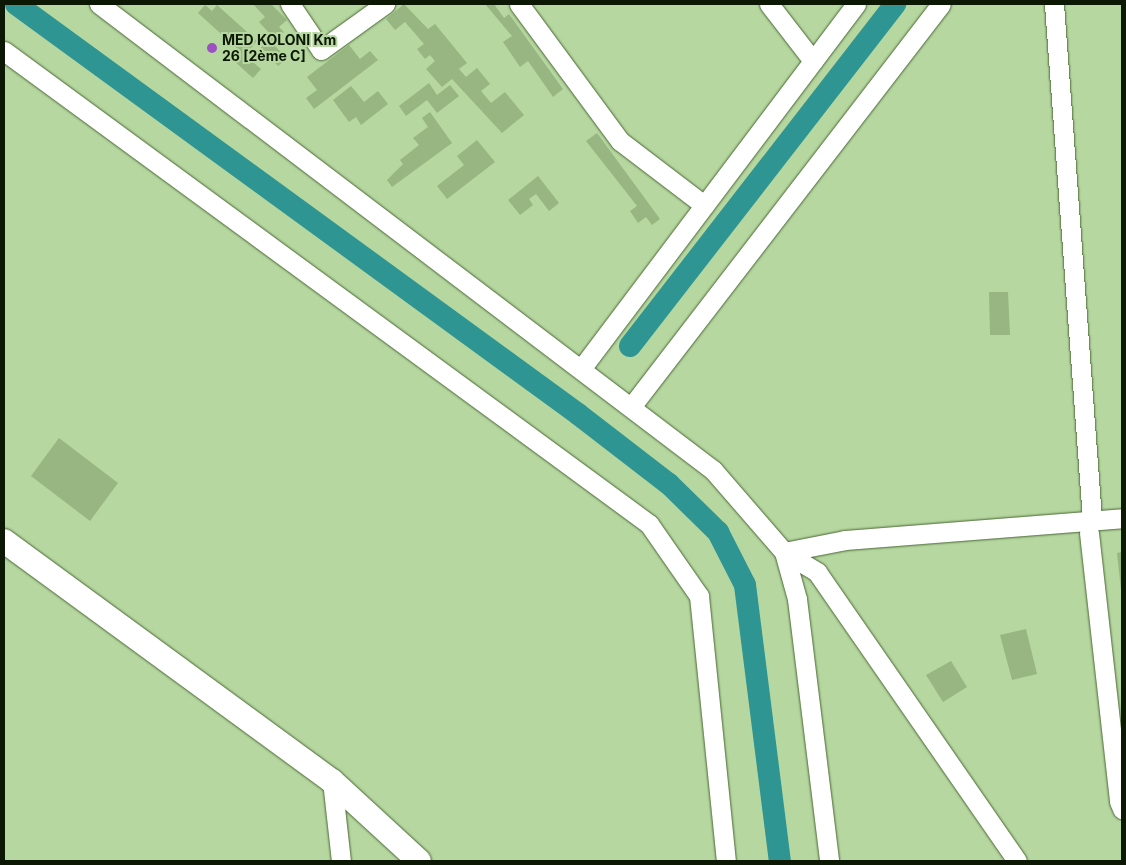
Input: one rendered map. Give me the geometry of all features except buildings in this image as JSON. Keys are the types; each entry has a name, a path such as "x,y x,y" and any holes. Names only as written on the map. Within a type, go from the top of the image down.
{"street":[{"path":"99,4 713,470 784,552 817,572 1018,861"},
{"path":"290,4 321,50 385,4"},
{"path":"519,4 620,141 704,205"},
{"path":"769,4 813,61"},
{"path":"581,369 856,4"},
{"path":"630,407 941,4"},
{"path":"1054,4 1090,526 1118,801 1122,809"},
{"path":"4,51 649,524 699,596 726,861"},
{"path":"784,552 845,540 1035,527 1090,526 1122,518"},
{"path":"4,541 332,781 419,861"},
{"path":"784,552 797,599 829,861"},
{"path":"332,781 341,861"}],"waterway":[{"path":"16,4 578,414 669,484 718,532 745,585 780,861"},
{"path":"630,346 895,4"}],"place":[{"name":"MED KOLONI Km 26 [2ème C]","path":"212,48"}]}
